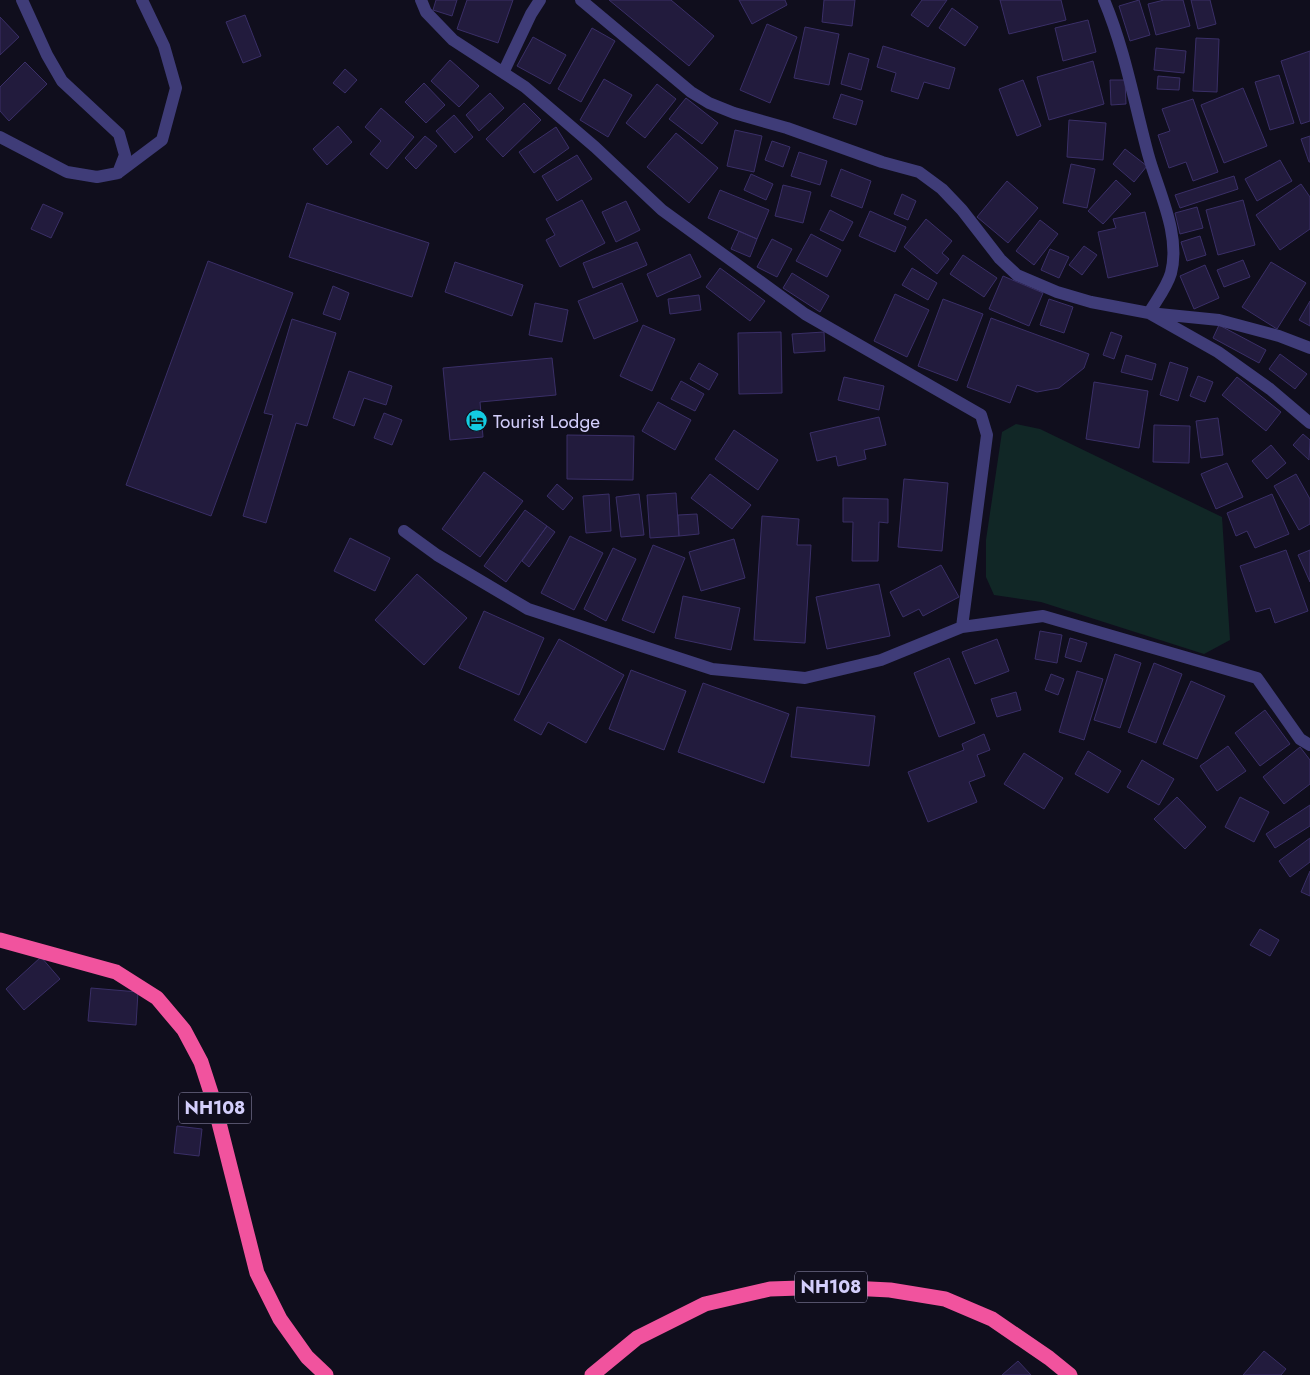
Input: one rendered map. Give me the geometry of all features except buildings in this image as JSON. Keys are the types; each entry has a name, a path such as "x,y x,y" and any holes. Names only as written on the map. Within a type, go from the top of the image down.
{"highway":[{"name":"NH108","path":"0,940 116,972 156,998 184,1030 201,1062 213,1099 257,1273 280,1319 307,1356 326,1375"},
{"name":"NH108","path":"592,1375 637,1338 705,1304 770,1289 830,1287 890,1290 945,1299 992,1319 1049,1358 1070,1375"}],"street":[{"path":"22,0 47,55 62,81 119,134 125,155 118,173"},
{"path":"0,137 67,172 97,177 118,173 162,140 176,88 164,46 142,0"},
{"path":"421,0 426,12 453,40 504,71 595,147 662,210 805,314 982,415 987,435 962,627"},
{"path":"504,71 531,14 540,0"},
{"path":"581,0 691,92 709,103 734,113 787,128 882,162 919,172 942,189 962,210 1000,259 1017,275 1074,297 1148,313 1219,320 1279,336 1310,348"},
{"path":"1104,0 1123,48 1144,137 1173,243 1171,274 1148,313"},
{"path":"1148,313 1218,352 1270,389 1310,424"},
{"path":"404,531 437,555 528,609 712,669 805,678 881,660 962,627 1044,616 1257,678 1300,739 1310,745"}],"green space":[{"path":"1016,424 1040,429 1222,517 1230,640 1204,654 1041,602 994,595 986,577 986,540 1002,432"}],"place":[{"name":"Tourist Lodge","path":"477,421"}]}
